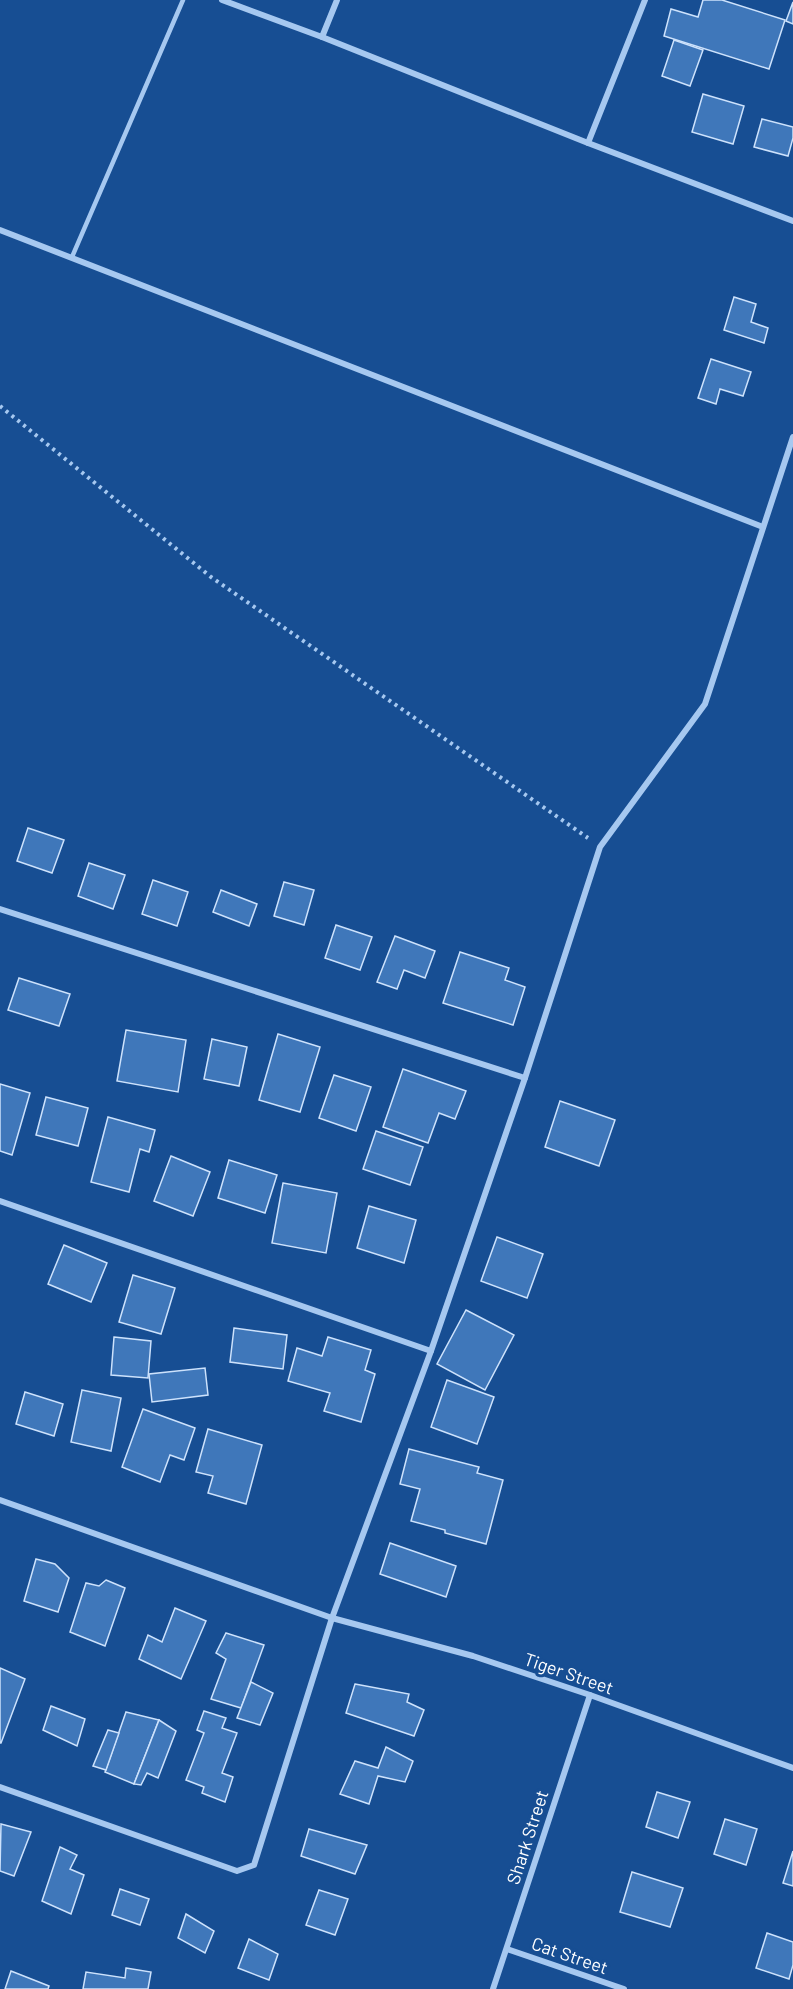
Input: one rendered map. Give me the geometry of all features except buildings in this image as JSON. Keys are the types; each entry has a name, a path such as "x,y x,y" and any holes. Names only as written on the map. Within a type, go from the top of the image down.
{"street":[{"path":"222,0 793,221"},
{"path":"322,37 337,0"},
{"path":"588,143 645,0"},
{"path":"0,230 763,527"},
{"path":"0,1787 237,1871 254,1865 332,1618 430,1351 525,1078 600,847 705,704 793,437"},
{"path":"0,909 525,1078"},
{"path":"0,1201 430,1351"},
{"name":"Tiger Street","path":"0,1500 332,1618 473,1656 590,1695 793,1768"},
{"name":"Shark Street","path":"493,1989 590,1695"},
{"name":"Cat Street","path":"507,1949 624,1989"}],"lane":[{"path":"72,257 183,0"}],"path":[{"path":"0,406 211,577 600,847"}]}
